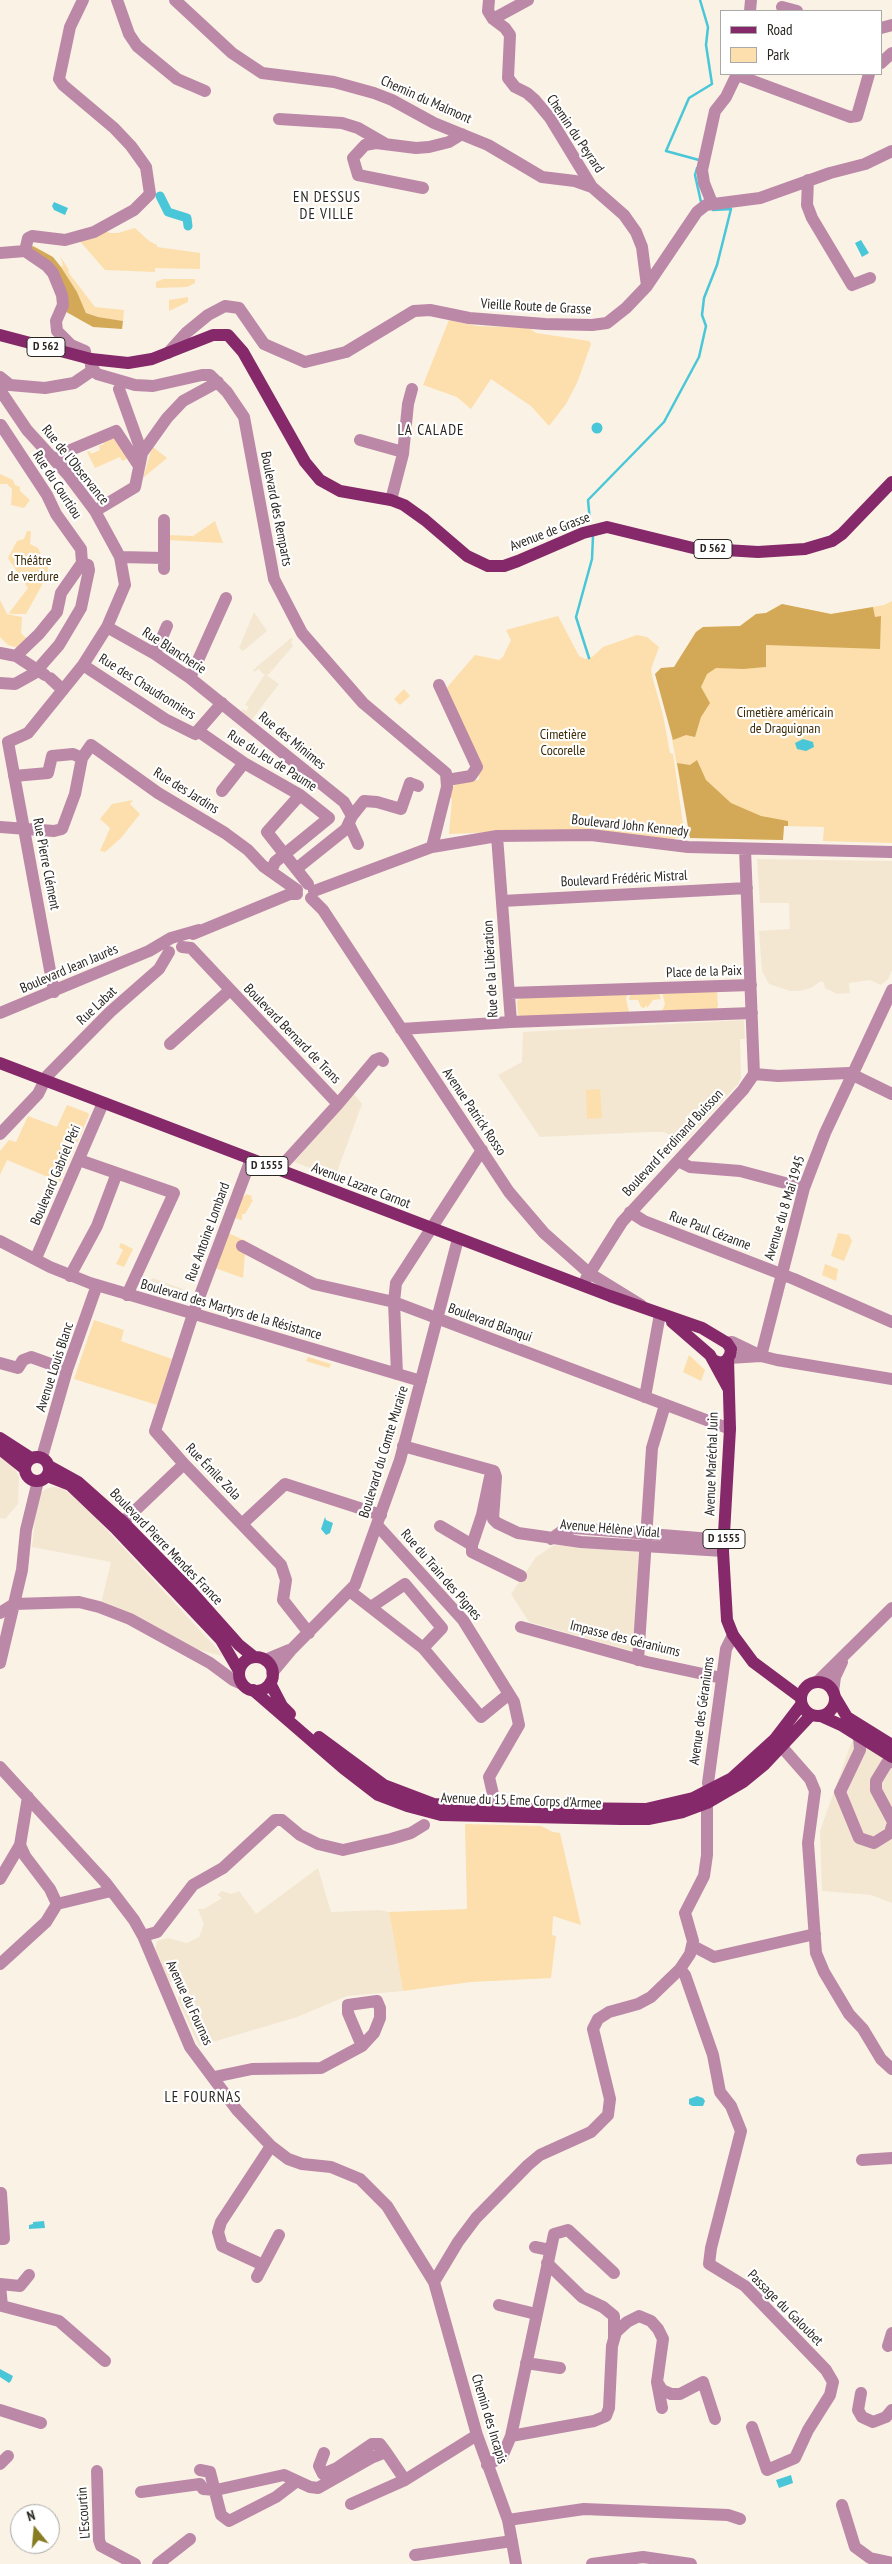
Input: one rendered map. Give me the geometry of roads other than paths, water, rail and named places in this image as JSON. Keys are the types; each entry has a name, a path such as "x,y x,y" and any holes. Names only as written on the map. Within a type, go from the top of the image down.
{"main road":[{"name":"D 562","path":"0,335 90,362"},
{"name":"Avenue de Grasse","path":"90,362 128,363 168,353 214,335 228,335 248,358 305,462 320,480 340,491 391,500 404,505 425,520 467,556 482,564 494,567 518,561 583,533 607,527 693,548 758,552 805,549 832,541 842,534 892,482"},
{"name":"D 1555","path":"0,1063 44,1081"},
{"name":"Avenue Lazare Carnot","path":"44,1081 458,1239 712,1332 725,1342"},
{"name":"Avenue Lazare Carnot","path":"663,1315 712,1358"},
{"path":"725,1342 731,1352 728,1359 720,1363 712,1358 712,1344 725,1342"},
{"name":"Avenue Maréchal Juin","path":"712,1358 730,1392"},
{"name":"Avenue Maréchal Juin","path":"728,1359 730,1429 724,1546 724,1593 727,1620 733,1636 754,1662 801,1701"},
{"path":"0,1438 37,1469"},
{"path":"0,1449 37,1469"},
{"name":"Boulevard Pierre Mendes France","path":"37,1469 78,1482 123,1522 186,1586 239,1644 260,1658"},
{"name":"Boulevard Pierre Mendes France","path":"37,1469 70,1485 115,1528 222,1640 239,1671"},
{"path":"260,1658 271,1678 266,1688 248,1687 239,1671 244,1661 260,1658"},
{"name":"Avenue Maréchal Juin","path":"766,1672 785,1682 813,1683"},
{"name":"Avenue du 15 Eme Corps d'Armee","path":"271,1678 276,1698 289,1712 353,1764 384,1785 434,1804 496,1807 646,1809 709,1797"},
{"path":"709,1797 763,1752 813,1683 825,1683 847,1717 892,1745"},
{"name":"Avenue du 15 Eme Corps d'Armee","path":"248,1687 367,1787 393,1802 424,1811 461,1816 622,1819 667,1815 709,1797"},
{"path":"709,1797 743,1782 816,1715 832,1709 834,1695"},
{"path":"801,1701 816,1715 859,1736 892,1757"}],"street":[{"path":"25,251 28,238 32,236 65,240 94,232 134,210 150,194 146,167 131,146 114,128 63,85 59,79 70,28 83,0"},
{"path":"117,0 129,34 137,46 177,79 205,91"},
{"name":"Chemin du Malmont","path":"175,0 232,53 262,73 334,82 357,87 392,100 434,123 488,145 542,177 576,181 592,187 624,215 636,232 642,247 647,286"},
{"path":"489,0 488,11 492,19 528,0"},
{"path":"781,6 794,10"},
{"name":"Chemin du Peyrard","path":"492,19 505,28 510,35 508,78 516,88 527,93 535,100 550,118 592,187"},
{"path":"882,62 892,53"},
{"path":"868,75 857,116 850,117 737,75 726,97 715,110 702,170 704,183 712,203 745,202 808,180 865,164 892,151"},
{"path":"279,119 342,123 358,128 388,145"},
{"path":"422,188 358,175 353,158 365,145 376,143 416,148 429,147 449,142 462,134"},
{"path":"808,180 807,205 812,218 852,285 870,278"},
{"name":"Vieille Route de Grasse","path":"168,353 186,333 213,312 225,306 239,308 264,344 305,362 346,352 414,311 430,310 469,318 545,324 592,325 607,323 626,308 647,286 697,212 712,203"},
{"path":"0,253 25,251 48,266 53,273 62,301 56,321 57,331 71,345 85,351 97,374 135,386 153,386 202,375 210,376 218,382 184,401 167,418 142,453 135,487 95,511"},
{"path":"0,376 10,385 45,388 74,383 90,362"},
{"name":"Boulevard des Remparts","path":"218,382 244,416 274,579 302,633 363,703 446,773 447,784"},
{"path":"119,389 142,453"},
{"path":"391,500 403,452 408,404 412,389"},
{"name":"Rue de l'Observance","path":"0,390 27,430 68,475 95,511 120,557 125,585 107,627 81,667 28,733 8,742"},
{"path":"0,426 10,404"},
{"name":"Rue du Courtiou","path":"0,426 47,495 56,514 81,549 82,563 88,566 89,570 80,608 43,673"},
{"path":"68,475 69,472 60,458 61,454 116,431 139,466"},
{"path":"360,440 403,452"},
{"path":"120,557 164,564 164,520"},
{"path":"16,656 39,634 57,612 61,593 82,563"},
{"path":"190,678 226,598"},
{"path":"155,654 167,626"},
{"name":"Rue Blancherie","path":"107,627 155,654 222,703"},
{"path":"0,654 16,656 43,673 63,690"},
{"name":"Rue des Chaudronniers","path":"81,667 165,719 196,733"},
{"path":"0,683 15,684 43,673"},
{"path":"432,848 447,784 471,776 477,767 438,685"},
{"path":"196,733 222,703"},
{"name":"Rue des Minimes","path":"222,703 344,802 348,824"},
{"name":"Rue du Jeu de Paume","path":"196,733 300,795 329,818 283,855"},
{"name":"Rue Pierre Clément","path":"8,742 54,992"},
{"name":"Rue des Jardins","path":"82,758 91,746 158,793 225,833 248,850 267,868 305,892"},
{"path":"0,827 54,831 62,829 75,794 82,758 72,754 52,756 48,773 14,776"},
{"path":"222,791 244,763"},
{"path":"296,869 348,824 364,802 376,802 401,809 410,784 418,786"},
{"path":"300,795 267,832 283,855 296,869 305,892"},
{"path":"348,824 358,844"},
{"name":"Boulevard John Kennedy","path":"305,892 432,848 497,836 591,834 688,847 892,852"},
{"name":"Rue de la Libération","path":"401,1029 510,1022 497,836"},
{"path":"745,849 751,985"},
{"path":"267,868 283,855"},
{"name":"Boulevard Frédéric Mistral","path":"502,901 747,888"},
{"name":"Boulevard Jean Jaurès","path":"0,1014 149,951 173,945 200,930 290,894 305,892"},
{"name":"Avenue Patrick Rosso","path":"305,892 323,910 509,1192 544,1233 589,1273 647,1309"},
{"name":"Boulevard Bernard de Trans","path":"173,945 192,948 338,1104 278,1170"},
{"name":"Rue Labat","path":"2,1128 38,1094 44,1081 110,1012 164,964 173,945"},
{"name":"Place de la Paix","path":"508,993 751,985 752,1013"},
{"path":"170,1044 230,990"},
{"name":"Avenue du 8 Mai 1945","path":"761,1356 804,1188 843,1092 892,990"},
{"path":"510,1022 752,1013 754,1074 778,1076 822,1075 839,1072 852,1074 892,1094"},
{"path":"338,1104 375,1060 380,1058 383,1061"},
{"name":"Boulevard Ferdinand Buisson","path":"582,1285 630,1212 748,1084 754,1074"},
{"path":"822,1075 843,1092"},
{"name":"Boulevard Gabriel Péri","path":"36,1258 103,1103"},
{"path":"397,1374 394,1302 396,1283 482,1150"},
{"name":"Rue Antoine Lombard","path":"193,1314 251,1159"},
{"path":"79,1160 174,1193 127,1295"},
{"path":"678,1160 690,1167 740,1171 804,1188"},
{"path":"70,1276 97,1226 117,1173"},
{"name":"Rue Paul Cézanne","path":"630,1212 644,1221 781,1275 892,1322"},
{"name":"Boulevard du Comte Muraire","path":"271,1678 292,1649 351,1592 355,1585 404,1446 458,1239"},
{"name":"Boulevard des Martyrs de la Résistance","path":"0,1241 36,1258 50,1268 127,1295 421,1381"},
{"name":"Boulevard Blanqui","path":"242,1246 314,1284 394,1302 730,1429"},
{"name":"Avenue Louis Blanc","path":"37,1469 67,1370 97,1285"},
{"name":"Rue Émile Zola","path":"193,1314 155,1431 281,1565 286,1580 283,1600 308,1633"},
{"path":"644,1397 663,1315"},
{"path":"725,1342 732,1342 761,1356"},
{"path":"728,1359 761,1356 892,1379"},
{"path":"0,1363 18,1368 27,1358 39,1359 67,1370"},
{"path":"638,1660 652,1448 665,1405"},
{"path":"404,1446 490,1469 487,1519 472,1545 472,1552 478,1557 521,1576"},
{"path":"123,1522 184,1464"},
{"path":"0,1663 22,1570 26,1530 37,1469"},
{"path":"242,1524 285,1484 379,1520"},
{"path":"487,1519 518,1532 551,1539"},
{"name":"Rue du Train des Pignes","path":"379,1520 463,1620 514,1702 519,1725 490,1777 496,1807"},
{"path":"440,1526 472,1545"},
{"name":"Avenue Hélène Vidal","path":"551,1539 562,1531 575,1528 646,1533 724,1546"},
{"name":"Avenue Hélène Vidal","path":"551,1539 646,1547 724,1546"},
{"path":"371,1607 405,1584 442,1628 423,1648"},
{"path":"351,1592 423,1648 481,1718 509,1694"},
{"path":"0,1613 14,1604 79,1602 130,1619 248,1687"},
{"path":"813,1683 851,1650 892,1608"},
{"name":"Impasse des Géraniums","path":"521,1627 638,1660 722,1678"},
{"name":"Avenue des Géraniums","path":"693,1946 685,1913 704,1876 707,1854 708,1783 726,1649 733,1636"},
{"name":"Boulevard du Comte Muraire","path":"260,1658 292,1649"},
{"path":"834,1695 838,1669 851,1650"},
{"path":"859,1736 860,1750 840,1792 859,1838 874,1843 890,1833 892,1826"},
{"path":"781,1746 810,1779 815,1791 808,1843 816,1953 824,1972 849,2014 862,2029 881,2059 892,2070"},
{"path":"892,1762 888,1763 876,1781 876,1790 892,1820"},
{"name":"Avenue du Fournas","path":"0,1767 111,1890 143,1936 190,2047 237,2110 272,2146 288,2159 302,2164 331,2167 360,2179 374,2191 387,2206 434,2282"},
{"path":"0,1879 20,1845 28,1797"},
{"path":"143,1936 157,1932 193,1885 223,1868 275,1820 282,1820 300,1835 318,1844 343,1850 411,1833 424,1825"},
{"path":"20,1845 25,1856 50,1889 57,1904"},
{"path":"0,1964 46,1922 57,1904 111,1890"},
{"path":"434,2282 458,2242 476,2218 528,2165 540,2155 591,2132 608,2116 610,2099 593,2030 598,2019 609,2012 638,2004 651,1996 680,1969 693,1946 714,1957 815,1934"},
{"name":"Passage du Galoubet","path":"680,1969 684,1975 713,2055 720,2092 730,2106 741,2131 710,2248 709,2264 745,2286 826,2370 833,2382 830,2395 808,2430 795,2458 767,2470 752,2427"},
{"path":"214,2078 252,2069 321,2068 362,2046"},
{"path":"272,2146 221,2222 218,2232 222,2246 260,2271 279,2235"},
{"path":"862,2160 892,2158"},
{"path":"0,2239 4,2239 1,2193"},
{"path":"487,2465 502,2457 510,2436 554,2234 568,2230 614,2273"},
{"path":"535,2246 548,2256 582,2297 603,2307 614,2316 612,2333 614,2339"},
{"path":"29,2275 20,2286 0,2285 2,2306 7,2309 59,2321 105,2361"},
{"name":"Chemin des Incapis","path":"434,2282 477,2435 508,2520 516,2564"},
{"path":"499,2305 536,2314"},
{"path":"510,2436 594,2421 606,2416 609,2408 612,2346 616,2332 627,2322 639,2316 651,2321 663,2339 657,2382 662,2408"},
{"path":"888,2346 892,2333"},
{"path":"526,2363 560,2368"},
{"path":"657,2382 662,2390 671,2394 680,2394 701,2377 715,2418"},
{"path":"861,2393 858,2410 862,2417 873,2422 886,2417 892,2410"},
{"path":"0,2410 41,2422"},
{"path":"351,2504 405,2480 477,2435"},
{"path":"324,2453 319,2466 323,2474 337,2468 372,2444 380,2444 405,2480"},
{"path":"141,2492 200,2484 203,2489 216,2490 284,2475 310,2487 323,2486 371,2458 386,2452"},
{"path":"200,2470 210,2472 221,2515 229,2521 276,2497 297,2481"},
{"name":"L'Escourtin","path":"97,2471 102,2546 135,2564"},
{"path":"842,2505 855,2547 870,2558 892,2563"},
{"path":"508,2520 584,2509 728,2515 740,2519"},
{"path":"158,2564 190,2539"},
{"path":"415,2554 512,2541"},
{"path":"592,2564 642,2557 691,2564"}],"water":[{"path":"54,202 68,208 65,215 54,210 52,206"},
{"path":"861,240 869,253 862,257 855,243"},
{"path":"595,423 599,423 602,428 601,432 595,433 592,430 592,426"},
{"path":"803,739 813,742 814,747 806,751 797,749 795,743"},
{"path":"325,1517 326,1520 333,1523 330,1533 326,1535 321,1529"},
{"path":"697,2096 705,2101 703,2106 692,2106 689,2104 689,2099"},
{"path":"44,2221 45,2228 29,2229 29,2225 33,2224 33,2222"},
{"path":"0,2369 13,2376 9,2383 0,2377"},
{"path":"791,2475 793,2483 779,2488 776,2480"}],"waterway":[{"path":"699,160 666,151 689,98 712,84 706,45 708,27 700,0"},
{"path":"697,168 695,175 701,202"},
{"path":"160,196 168,212 187,218 188,226"},
{"path":"590,522 588,500 664,422 699,357 706,326 702,315 704,298 717,265 731,209 713,210"},
{"path":"589,658 576,617 592,559 593,536"}],"district":[{"name":"EN DESSUS DE VILLE","path":"327,206"},
{"name":"LA CALADE","path":"431,431"},
{"name":"LE FOURNAS","path":"203,2098"}],"park label":[{"name":"Théâtre de verdure","path":"33,570"},
{"name":"Cimetière américain de Draguignan","path":"785,722"},
{"name":"Cimetière Cocorelle","path":"563,744"}]}
